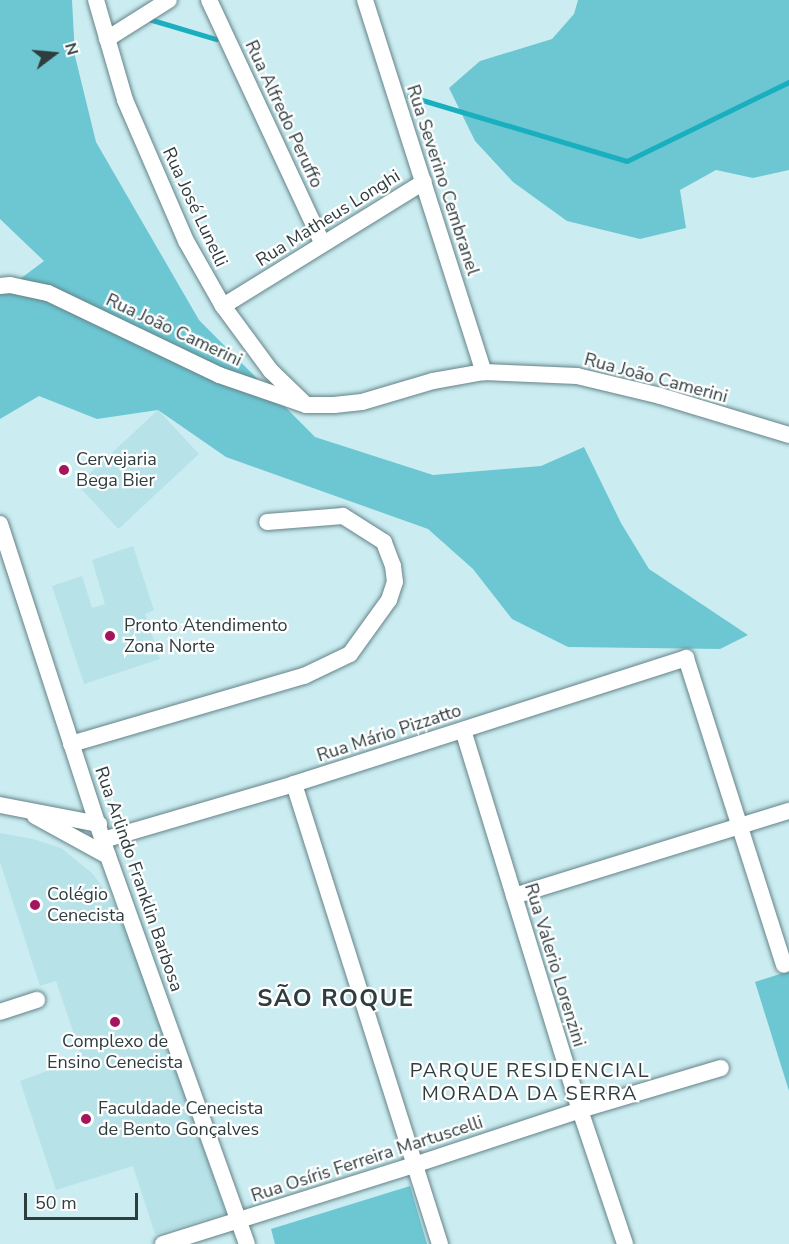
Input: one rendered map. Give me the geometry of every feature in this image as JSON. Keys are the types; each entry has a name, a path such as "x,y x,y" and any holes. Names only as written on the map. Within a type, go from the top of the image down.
{"street":[{"name":"Rua José Lunelli","path":"96,0 130,111 186,241 223,306 271,371 306,405"},
{"path":"107,39 169,0"},
{"name":"Rua Alfredo Peruffo","path":"209,0 323,244"},
{"name":"Rua Severino Cembranel","path":"365,0 484,372"},
{"name":"Rua Matheus Longhi","path":"223,306 424,182"},
{"name":"Rua João Camerini","path":"0,286 10,285 48,292 219,375 306,405 362,402 433,381 484,372 577,376 660,396 789,435"},
{"path":"71,744 304,676 350,654 389,600 395,582 393,566 384,542 343,516 267,522"},
{"name":"Rua Arlindo Franklin Barbosa","path":"0,524 103,840 247,1244"},
{"name":"Rua Mário Pizzatto","path":"103,840 294,784 686,658 740,826"},
{"name":"Rua Valerio Lorenzini","path":"463,730 580,1110 624,1244"},
{"path":"294,784 440,1244"},
{"path":"0,805 24,810 103,840"},
{"path":"24,810 103,840"},
{"path":"514,896 789,811"},
{"path":"740,826 784,965"},
{"path":"0,1011 37,1000"},
{"name":"Rua Osíris Ferreira Martuscelli","path":"162,1244 580,1110 721,1068"}],"shaded area":[{"path":"0,0 72,0 75,56 96,142 199,320 315,437 433,475 541,466 584,447 621,523 649,569 748,635 720,649 568,647 512,619 473,569 428,529 226,457 158,410 97,419 39,396 0,419 0,294 44,261 0,219"},
{"path":"578,0 789,0 789,170 753,178 716,170 680,190 686,228 640,239 567,221 513,182 475,141 449,88 480,61 552,39 574,14"},
{"path":"158,410 199,454 118,529 78,485"},
{"name":"Pronto Atendimento Zona Norte","path":"133,546 154,610 145,614 160,659 84,684 52,586 82,576 92,608 105,604 92,560"},
{"name":"Complexo de Ensino Cenecista","path":"0,833 33,839 61,848 93,874 124,918 226,1213 155,1234 133,1166 56,1190 20,1081 82,1058 56,981 40,986 0,862"},
{"path":"789,971 789,1091 755,982"},
{"path":"410,1186 427,1244 275,1244 271,1229"}],"waterway":[{"path":"149,19 216,39"},
{"path":"409,96 627,161 789,82"}],"place":[{"name":"Cervejaria Bega Bier","path":"64,470"},
{"name":"Pronto Atendimento Zona Norte","path":"110,636"},
{"name":"Colégio Cenecista","path":"35,905"},
{"name":"Complexo de Ensino Cenecista","path":"115,1022"},
{"name":"Faculdade Cenecista de Bento Gonçalves","path":"86,1119"}],"district":[{"name":"SÃO ROQUE","path":"336,999"},
{"name":"PARQUE RESIDENCIAL MORADA DA SERRA","path":"530,1082"}]}
